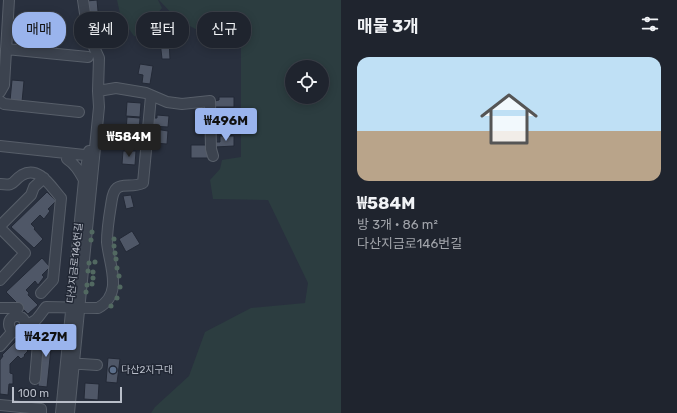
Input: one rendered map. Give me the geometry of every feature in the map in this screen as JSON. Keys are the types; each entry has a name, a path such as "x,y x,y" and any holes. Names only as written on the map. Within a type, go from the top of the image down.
{"street":[{"path":"0,92 4,85 9,0"},
{"name":"다산지금로146번길","path":"69,413 70,363 75,308 90,158 99,107 99,58 88,34 83,0"},
{"path":"6,49 88,57"},
{"path":"98,95 116,88 151,96 167,102 182,104 210,101 211,149 213,156"},
{"path":"7,326 17,333 21,332 29,324 36,320 46,307 98,308 105,304 111,296 114,286 107,232 112,196 115,189 121,186 137,186 143,183 151,96"},
{"path":"0,102 4,104 79,112"},
{"path":"0,146 90,158"},
{"path":"0,153 67,159 90,158"},
{"name":"다산지금로146번길","path":"75,308 84,180 90,158"},
{"path":"67,159 78,169 84,180"},
{"path":"0,184 14,184 21,175 30,172 38,174 44,178 61,198 53,280 41,294"},
{"path":"0,280 25,253 0,227 31,195 34,187 44,178"},
{"path":"0,308 18,308"},
{"path":"0,346 7,326 13,317 22,317 39,331 35,379"},
{"path":"70,363 97,365"},
{"name":"다산지금로146번길","path":"61,413 70,363"},
{"path":"0,405 41,409 41,413"}],"shaded area":[{"path":"117,0 158,0 162,8 158,12 136,12 136,36 134,36 128,28 128,12 120,12"},
{"path":"159,0 341,0 341,413 151,413 155,407 189,376 205,332 251,308 305,303 308,283 268,200 213,199 210,180 220,169 222,160 241,157 241,48 251,48 251,12 197,12 197,30 189,26 189,12 170,12"}],"building":[{"path":"97,0 98,12 88,12 87,1"},
{"path":"161,48 169,48 170,59 162,59"},
{"path":"140,64 153,66 150,84 142,83 143,75 138,74"},
{"path":"12,80 24,81 22,102 10,101"},
{"path":"219,97 234,97 234,107 215,107 215,101 219,100"},
{"path":"127,102 141,103 140,117 126,116"},
{"path":"157,115 169,116 168,127 151,126 152,118 157,118"},
{"path":"127,117 140,118 139,132 126,131"},
{"path":"155,129 168,131 167,144 153,143"},
{"path":"125,133 138,134 137,149 124,148"},
{"path":"220,136 234,136 234,146 215,147 215,142 220,142"},
{"path":"191,145 208,145 208,158 191,158"},
{"path":"123,151 136,151 135,165 122,164"},
{"path":"47,192 56,201 48,209 50,211 44,219 40,215 31,224 43,239 34,248 11,227"},
{"path":"131,195 134,207 126,209 123,196"},
{"path":"132,231 140,244 126,252 119,239"},
{"path":"42,258 50,267 42,275 44,277 38,285 35,281 26,290 29,293 28,295 38,305 28,314 6,292"},
{"path":"44,328 53,329 47,387 38,386"},
{"path":"25,332 34,341 26,349 28,351 24,355 25,356 21,359 18,356 10,364 10,373 13,374 13,384 9,384 8,395 0,394 0,360 3,356 2,355"},
{"name":"다산2지구대","path":"108,358 120,359 117,383 106,382"},
{"path":"85,383 99,384 98,400 84,399"}],"place":[{"name":"다산2지구대","path":"113,370"}]}
